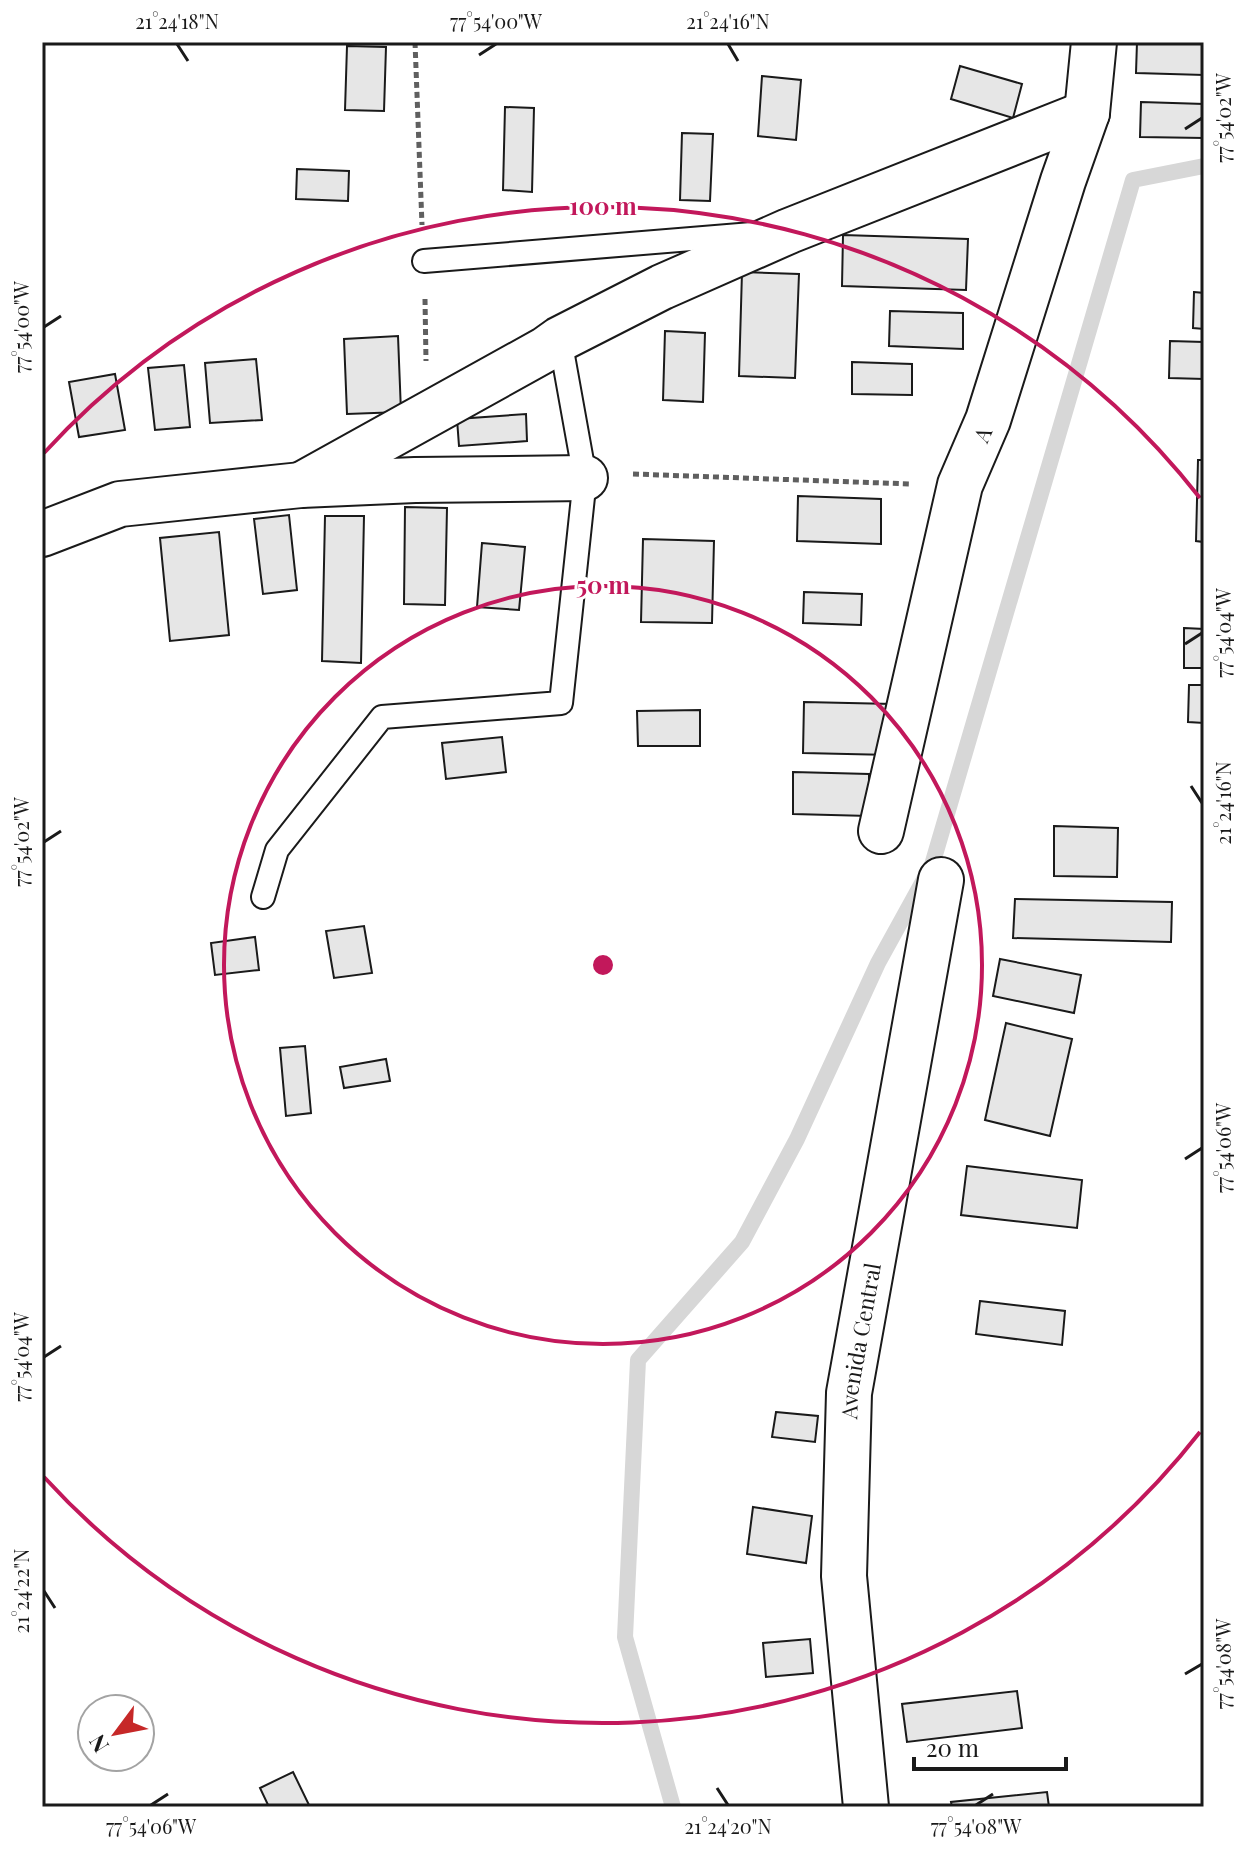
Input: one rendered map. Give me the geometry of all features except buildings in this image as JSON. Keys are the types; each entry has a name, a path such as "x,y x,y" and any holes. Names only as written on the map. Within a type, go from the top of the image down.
{"street":[{"name":"A","path":"881,831 960,485 988,420 1087,113 1094,42"},
{"path":"301,485 560,339 662,287 789,231 1087,113"},
{"path":"42,534 120,504 301,485 585,478"},
{"name":"Avenida Central","path":"866,1807 844,1576 849,1393 941,880"}],"lane":[{"path":"424,261 789,231"},
{"path":"263,897 277,850 382,717 561,703 585,478 560,339"}],"path":[{"path":"415,42 427,415"},
{"path":"585,478 641,474 960,485"}],"waterway":[{"path":"673,1807 625,1637 638,1360 742,1242 797,1139 878,963 932,865 1133,180 1204,166"}]}
